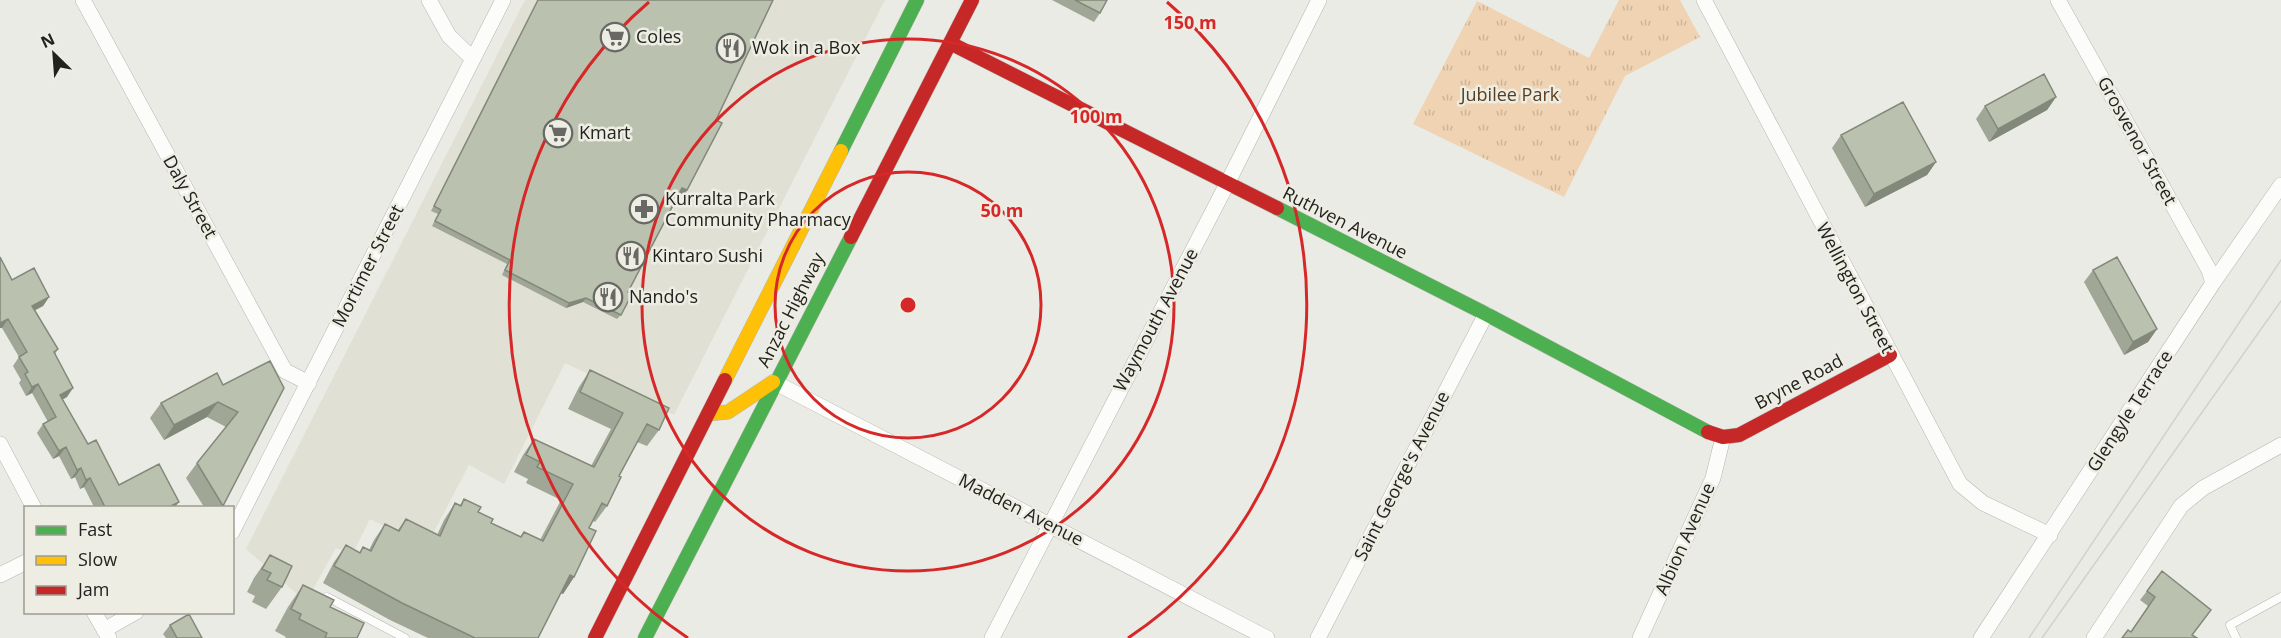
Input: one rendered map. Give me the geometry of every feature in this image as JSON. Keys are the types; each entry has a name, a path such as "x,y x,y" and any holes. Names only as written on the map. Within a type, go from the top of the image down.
{"main road":[{"name":"Anzac Highway","path":"595,638 917,0"},
{"name":"Anzac Highway","path":"645,638 658,595 774,382 972,0"},
{"name":"Ruthven Avenue","path":"950,43 1486,314 1712,434 1723,437"},
{"name":"Bryne Road","path":"1723,437 1739,435 1890,355"},
{"path":"708,414 721,415 732,411 757,387 774,382"},
{"path":"611,606 637,591"}],"street":[{"name":"Daly Street","path":"83,0 285,371 309,383"},
{"path":"429,0 449,36 473,59"},
{"name":"Mortimer Street","path":"234,527 503,0"},
{"name":"Waymouth Avenue","path":"992,638 1227,184 1319,0"},
{"name":"Wellington Street","path":"1704,0 1960,484 1983,503 2050,535"},
{"name":"Grosvenor Street","path":"2058,0 2209,270 2213,283"},
{"name":"Glengyle Terrace","path":"1981,638 2213,283 2281,185"},
{"name":"Saint George's Avenue","path":"1318,638 1486,314"},
{"name":"Madden Avenue","path":"774,382 1267,638"},
{"name":"Albion Avenue","path":"1640,638 1713,478 1723,437"},
{"path":"0,444 33,506"},
{"path":"2094,638 2181,506 2203,488 2281,445"},
{"path":"0,575 24,563"},
{"path":"95,614 106,634 133,614"}],"lane":[{"path":"325,596 405,638"},
{"path":"2236,638 2230,625 2281,597"}],"shaded area":[{"path":"525,0 885,0 674,415 565,363 504,484 469,465 426,547 370,519 352,555 336,548 306,602 246,549"}],"green space":[{"name":"Jubilee Park","path":"1619,0 1680,0 1700,37 1625,76 1564,197 1413,124 1477,1 1589,58"}],"building":[{"path":"538,0 773,0 716,120 722,123 687,190 682,188 628,292 632,294 621,315 586,298 569,303 505,270 510,260 435,221 441,210 434,206"},
{"path":"1075,0 1107,0 1100,13"},
{"path":"2044,74 2056,97 1998,129 1985,106"},
{"path":"1903,102 1936,162 1874,194 1841,135"},
{"path":"0,257 12,280 34,268 49,297 32,306 58,349 54,352 73,388 60,395 88,444 96,440 119,485 159,464 179,502 171,506 104,506 90,478 86,480 81,468 77,470 66,447 59,451 43,424 56,417 38,384 32,387 25,374 28,372 19,357 27,352 8,319 0,323"},
{"path":"2117,257 2157,329 2133,342 2093,270"},
{"path":"270,361 284,388 223,506 197,463 238,412 218,402 174,425 161,403 217,373 223,385"},
{"path":"590,370 669,408 659,430 647,424 619,476 621,477 607,506 602,503 589,528 596,531 574,577 570,575 538,638 475,638 402,603 334,566 346,545 360,553 363,547 371,551 385,524 399,531 406,519 440,536 455,503 461,506 464,499 481,507 478,512 493,519 491,523 521,537 524,532 543,541 573,484 537,467 540,462 526,455 534,439 594,467 623,413 580,392"},
{"path":"270,555 292,566 282,587 267,580 271,573 262,569"},
{"path":"2162,571 2211,610 2192,635 2197,638 2122,638 2128,630 2131,632 2155,597 2147,591"},
{"path":"303,585 334,600 330,607 364,623 357,638 325,638 327,633 299,619 301,614 291,609"},
{"path":"189,614 202,638 177,638 170,625"}],"tram line":[{"path":"2029,638 2281,260"},
{"path":"2042,638 2281,301"}],"traffic: fast":[{"path":"841,151 917,0"},
{"path":"1277,208 1486,314 1708,432"},
{"path":"645,638 851,237"}],"traffic: slow":[{"path":"725,380 841,151"},
{"path":"708,414 728,412 773,382"}],"traffic: jam":[{"path":"851,237 972,0"},
{"path":"950,43 1277,208"},
{"path":"1708,432 1723,437 1739,435 1890,355"},
{"path":"595,638 725,380"}],"place":[{"name":"Coles","path":"615,37"},
{"name":"Wok in a Box","path":"731,48"},
{"name":"Kmart","path":"558,133"},
{"name":"Kurralta Park Community Pharmacy","path":"644,209"},
{"name":"Kintaro Sushi","path":"631,256"},
{"name":"Nando's","path":"608,297"}]}
